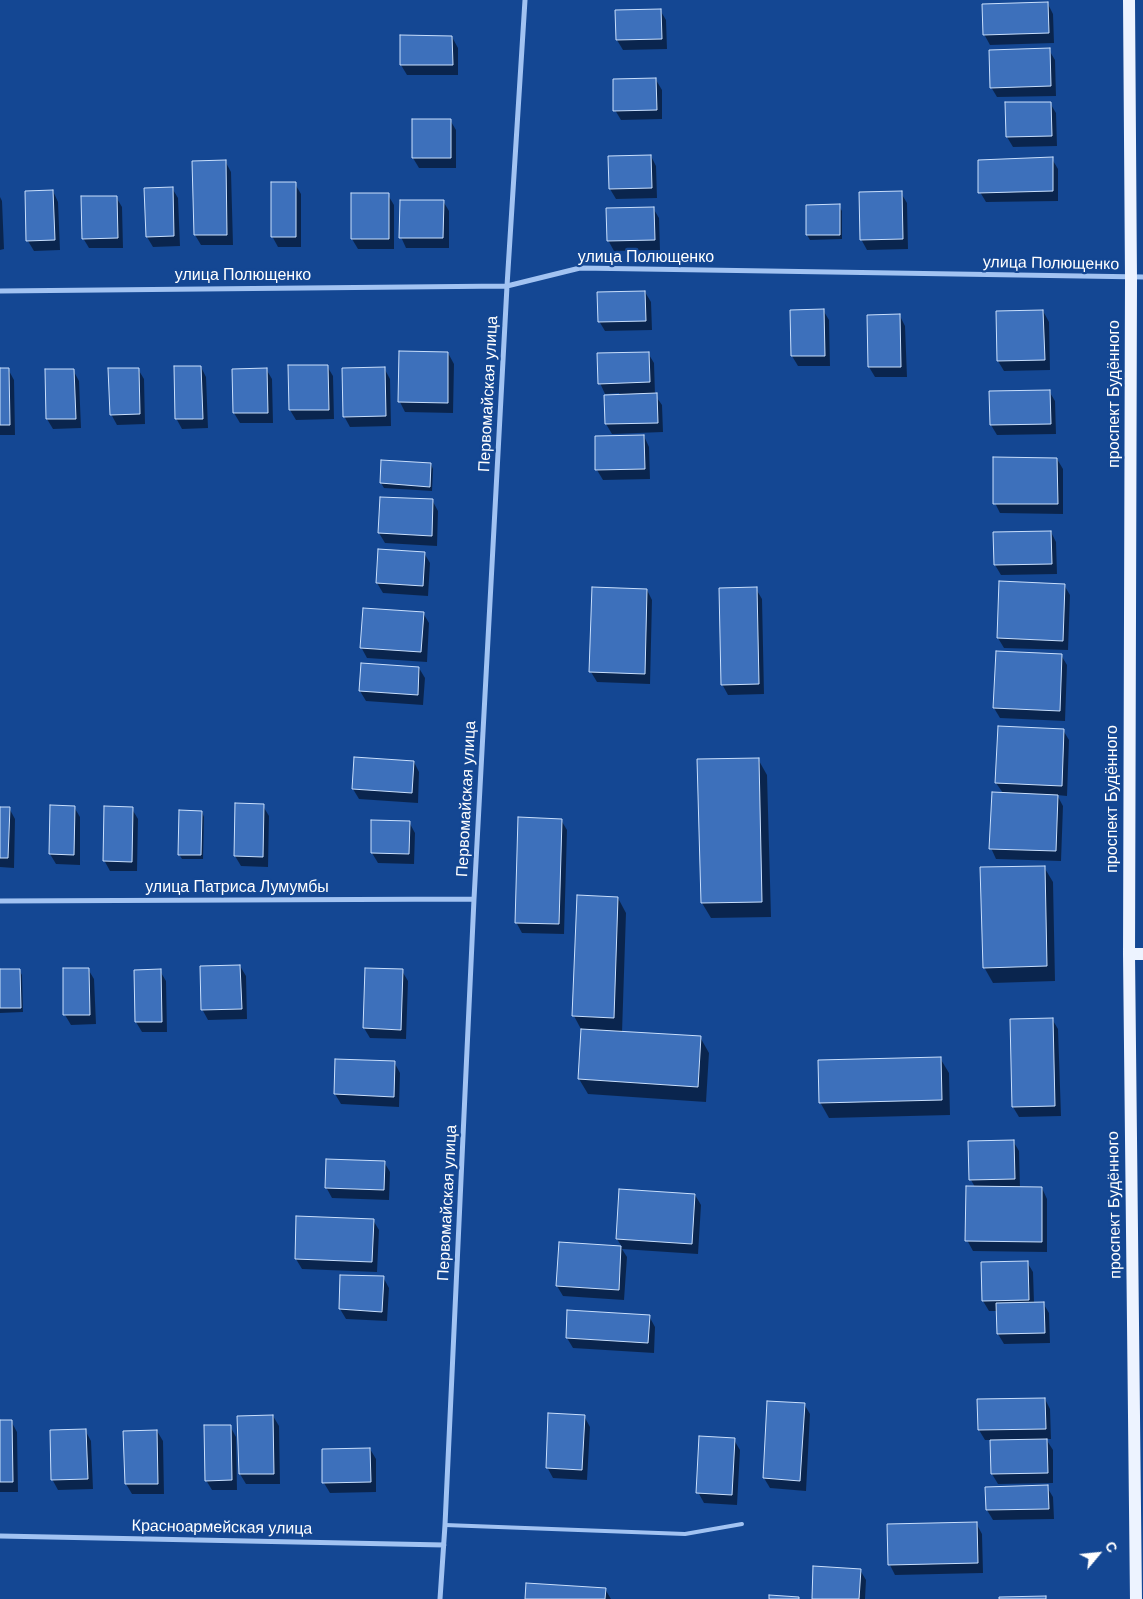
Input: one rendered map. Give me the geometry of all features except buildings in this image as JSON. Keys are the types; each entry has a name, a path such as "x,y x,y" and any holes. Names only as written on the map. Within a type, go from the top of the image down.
{"main road":[{"name":"проспект Будённого","path":"1129,0 1137,277 1129,954 1136,1599"},
{"path":"1129,954 1143,954"}],"street":[{"name":"Первомайская улица","path":"440,1599 474,899 507,286 525,0"},
{"name":"улица Полющенко","path":"0,291 507,286 580,268 1137,277"},
{"name":"улица Патриса Лумумбы","path":"0,901 474,899"},
{"name":"Красноармейская улица","path":"0,1536 444,1545"}],"lane":[{"path":"445,1525 685,1534 742,1524"}]}
